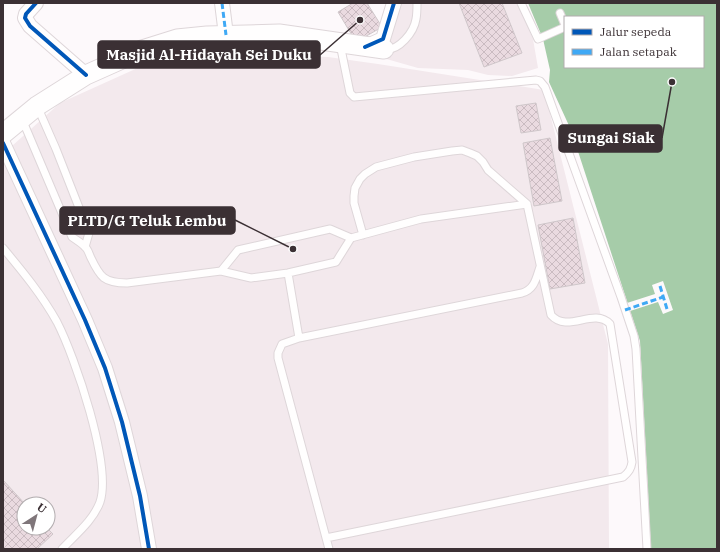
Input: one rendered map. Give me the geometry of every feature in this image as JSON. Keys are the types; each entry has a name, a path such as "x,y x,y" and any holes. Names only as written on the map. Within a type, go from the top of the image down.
{"main road":[{"path":"3,134 37,106 86,75 142,50 177,39 226,35 279,34 340,44 384,49"}],"street":[{"path":"36,3 26,14 26,22 86,75"},
{"path":"222,3 226,35"},
{"path":"365,47 382,39 394,3"},
{"path":"3,143 105,368 128,444 140,496 149,549"}],"lane":[{"path":"384,49 393,49 407,38 416,20 417,3"},
{"path":"521,3 538,39 564,26"},
{"path":"560,13 564,23"},
{"path":"340,44 350,93 354,97 536,80 544,84 634,336 647,549"},
{"path":"37,106 56,149 89,233 85,247"},
{"path":"22,117 72,237 85,247 98,272 108,281 116,283 221,270 251,278 288,273 336,262 351,238"},
{"path":"326,538 623,477 631,469 632,462 610,324 605,319 599,317 563,323 556,321 551,315 527,204 488,170 477,156 462,150 414,157 376,167 365,174 355,188 354,196 354,203 363,235"},
{"path":"221,270 238,250 330,229 351,238 421,219 527,204"},
{"path":"3,248 32,283 57,322 79,376 92,420 97,445 101,468 102,487 100,502 89,521 62,549"},
{"path":"329,549 278,358 278,353 282,344 299,338 522,293 530,290 534,285 540,267"},
{"path":"288,273 299,338"}],"shaded area":[{"path":"396,3 518,3 533,39 538,68 512,76 488,75 468,70 418,68 383,58"},
{"path":"528,3 717,3 717,549 651,549 640,341 571,130 549,82 550,70 543,39"},
{"path":"173,52 328,57 544,90 608,344 609,549 3,549 3,154 60,103"}],"pier":[{"path":"663,281 673,310 663,314 658,302 630,311 627,303 655,294 652,285"}],"building":[{"path":"353,3 367,3 382,27 356,42 338,12"},
{"path":"459,3 502,3 522,53 484,67"},
{"path":"536,103 541,130 521,133 516,106"},
{"path":"550,138 562,201 534,206 523,143"},
{"path":"573,218 585,283 550,289 538,225"},
{"path":"3,480 18,496 16,496 16,536 51,536 37,549 3,549"}],"marked path":[{"path":"222,3 226,35"},
{"path":"660,286 667,309"},
{"path":"625,310 663,297"}],"cycle path":[{"path":"36,3 26,14 25,18 30,26 86,75"},
{"path":"365,47 383,39 394,3"},
{"path":"3,143 85,320 105,368 122,422 140,496 149,549"}],"place":[{"name":"Masjid Al-Hidayah Sei Duku","path":"360,20"},
{"name":"Sungai Siak","path":"672,82"},
{"name":"PLTD/G Teluk Lembu","path":"293,249"}]}
